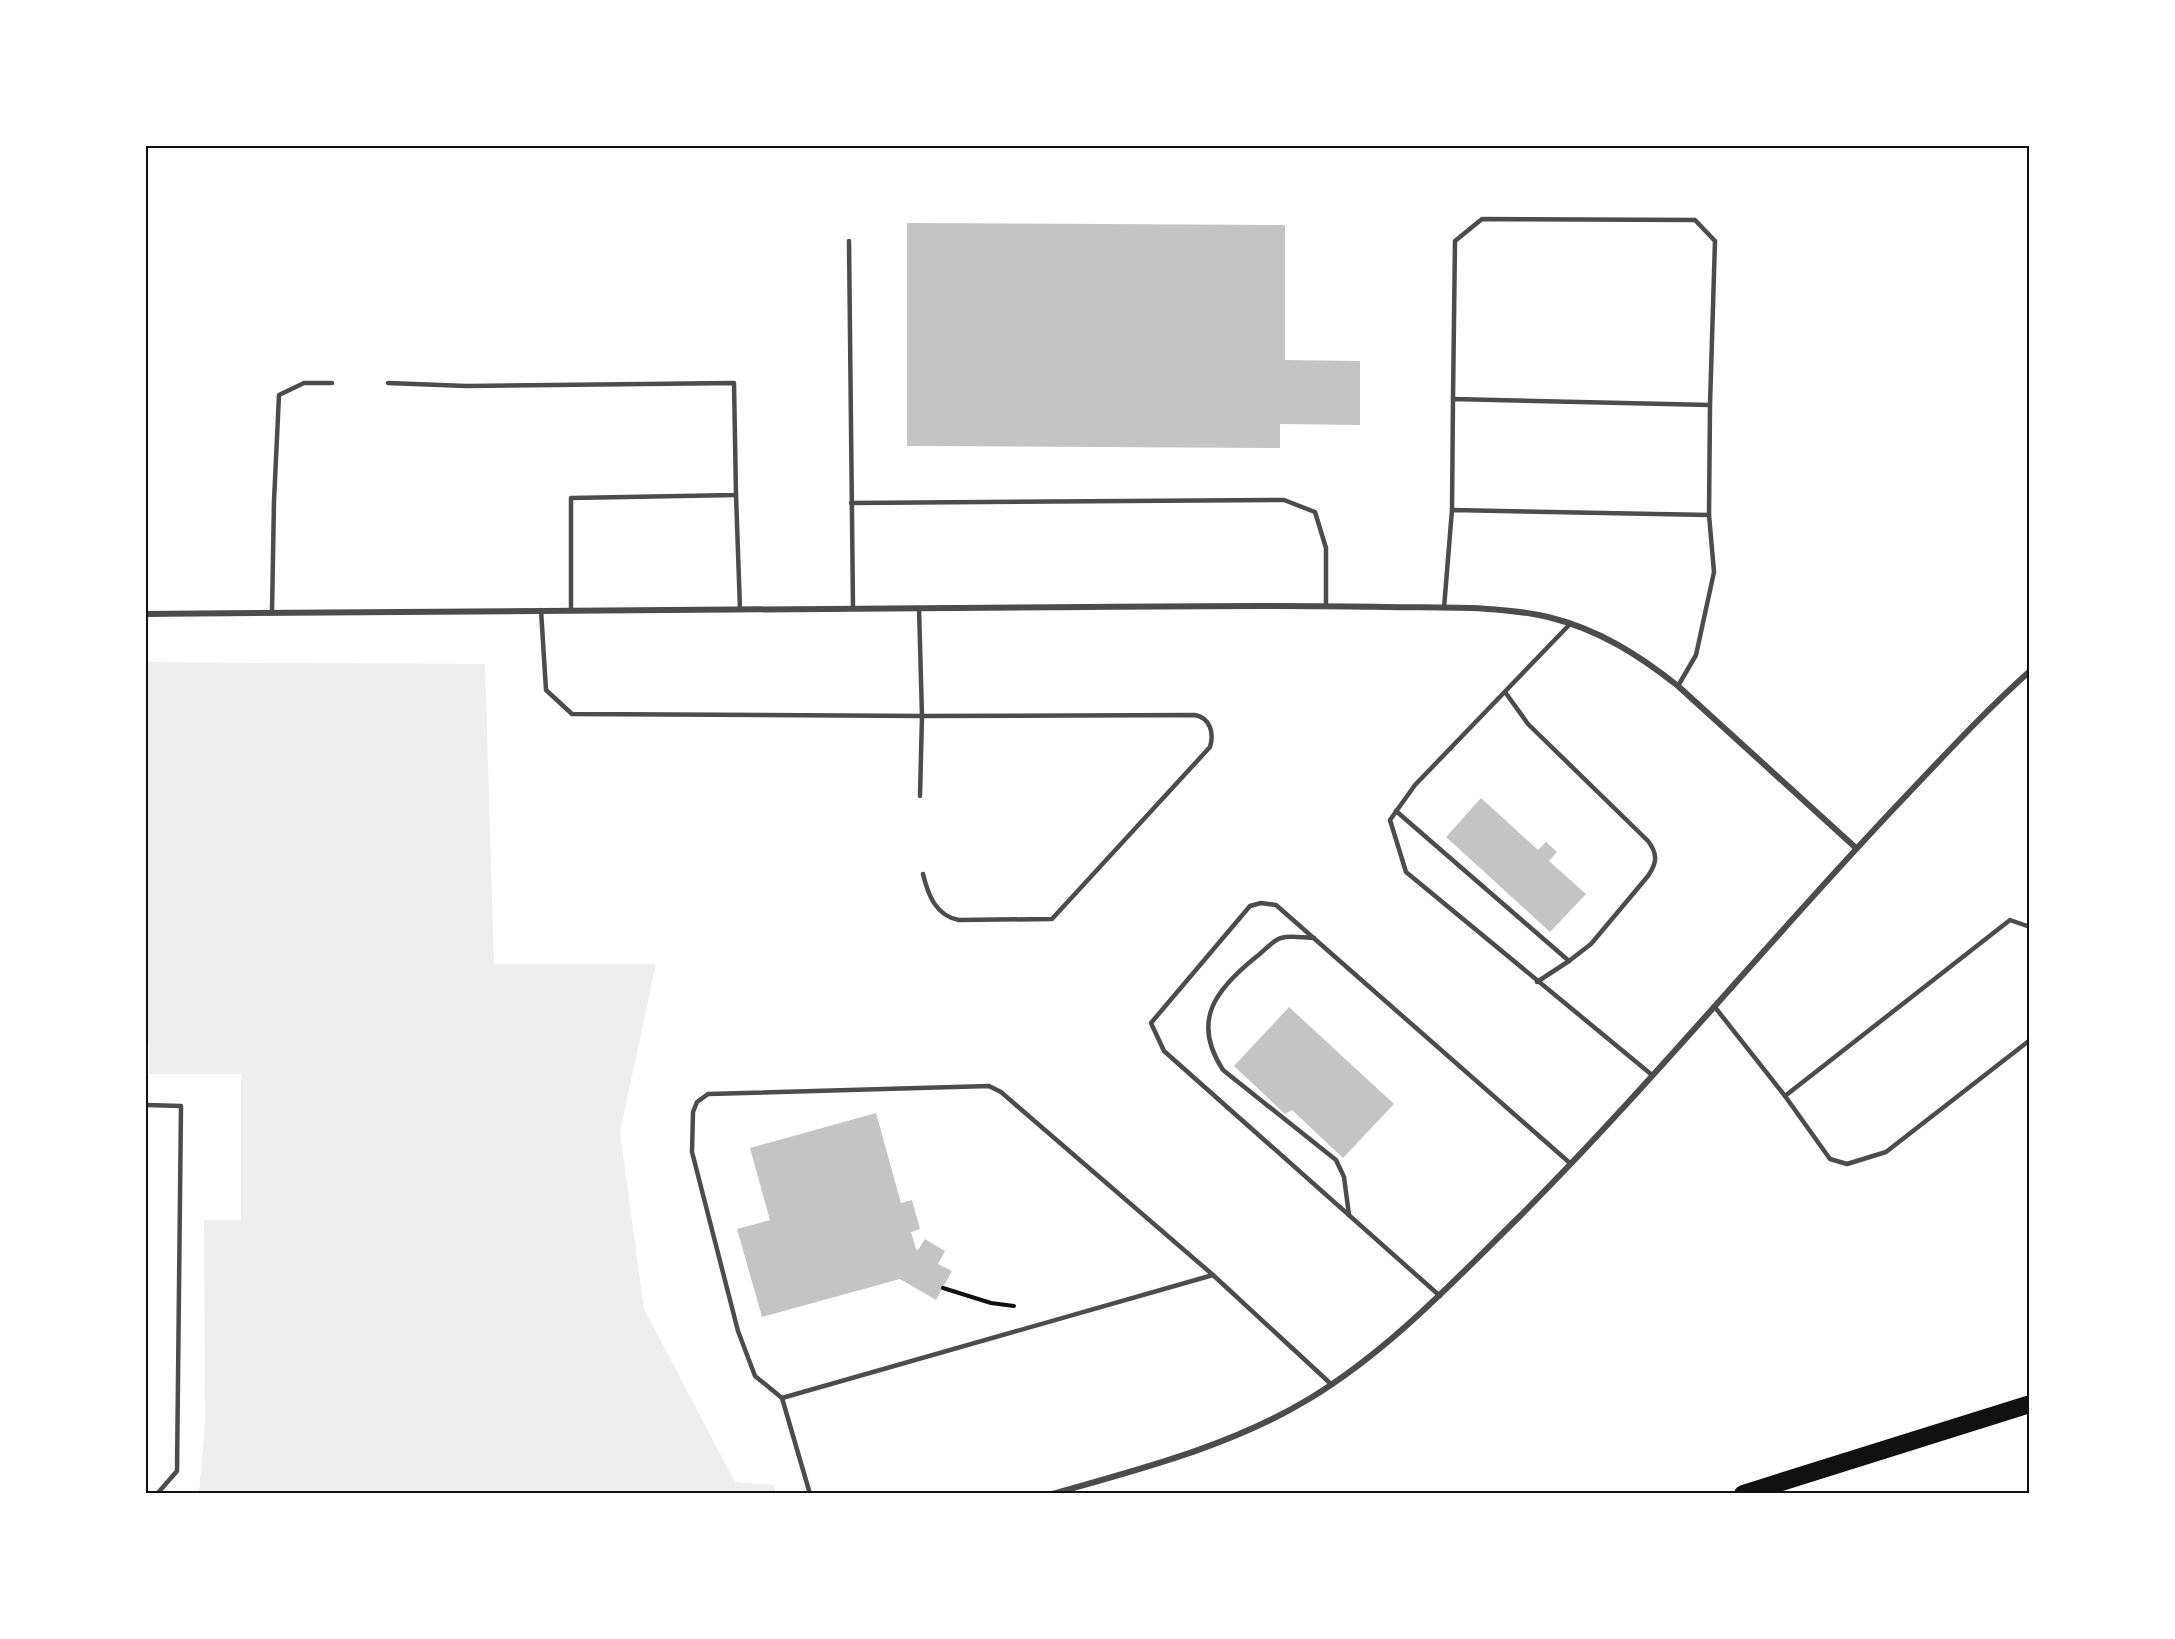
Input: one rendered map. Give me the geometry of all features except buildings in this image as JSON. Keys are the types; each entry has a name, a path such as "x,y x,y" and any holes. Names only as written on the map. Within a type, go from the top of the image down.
{"highway":[{"path":"1743,1494 2030,1404"}],"street":[{"path":"146,614 1326,606 1483,608 1544,616 1571,623 1622,645 1678,686 1856,848"},
{"path":"1052,1494 1158,1464 1234,1437 1308,1400 1378,1351 1440,1296 1571,1164 1856,848 1987,710 2030,671"}],"lane":[{"path":"1444,608 1452,510 1455,241 1482,219 1695,220 1715,242 1708,515 1714,572 1696,655 1678,686"},
{"path":"849,242 853,608"},
{"path":"272,612 279,395 304,383 332,383"},
{"path":"388,383 466,386 735,383 740,609"},
{"path":"1453,399 1710,405"},
{"path":"571,610 571,498 736,495"},
{"path":"851,502 1284,500 1315,512 1326,548 1326,606"},
{"path":"1452,510 1708,515"},
{"path":"919,608 922,716 920,796"},
{"path":"541,610 546,690 572,714 1195,715 1202,716 1207,721 1212,739 1210,747 1052,919 959,920 948,918 928,895 923,874"},
{"path":"1571,623 1415,784 1390,820 1406,872 1652,1075"},
{"path":"1505,692 1528,724 1648,841 1656,855 1655,866 1648,876 1591,944 1537,982"},
{"path":"1396,811 1569,961"},
{"path":"1440,1296 1164,1052 1151,1023 1250,906 1262,903 1276,905 1571,1164"},
{"path":"1785,1096 2010,920 2030,927"},
{"path":"1314,938 1280,938 1240,970 1214,999 1207,1016 1208,1041 1213,1056 1222,1070 1336,1161 1344,1177 1349,1215"},
{"path":"1714,1006 1785,1096 1830,1159 1847,1164 1886,1152 2030,1040"},
{"path":"810,1494 782,1398 755,1376 738,1332 692,1152 693,1112 697,1102 708,1094 989,1086 1000,1092 1213,1275 1331,1384"},
{"path":"146,1105 181,1106 177,1470 157,1494"},
{"path":"782,1398 1213,1275"}],"path":[{"path":"943,1288 991,1303 1022,1307"}],"shaded area":[{"path":"146,662 485,664 494,964 656,964 620,1132 644,1309 735,1482 774,1485 776,1493 199,1493 205,1422 204,1220 241,1220 241,1074 149,1074 149,1043 146,1043"}]}
